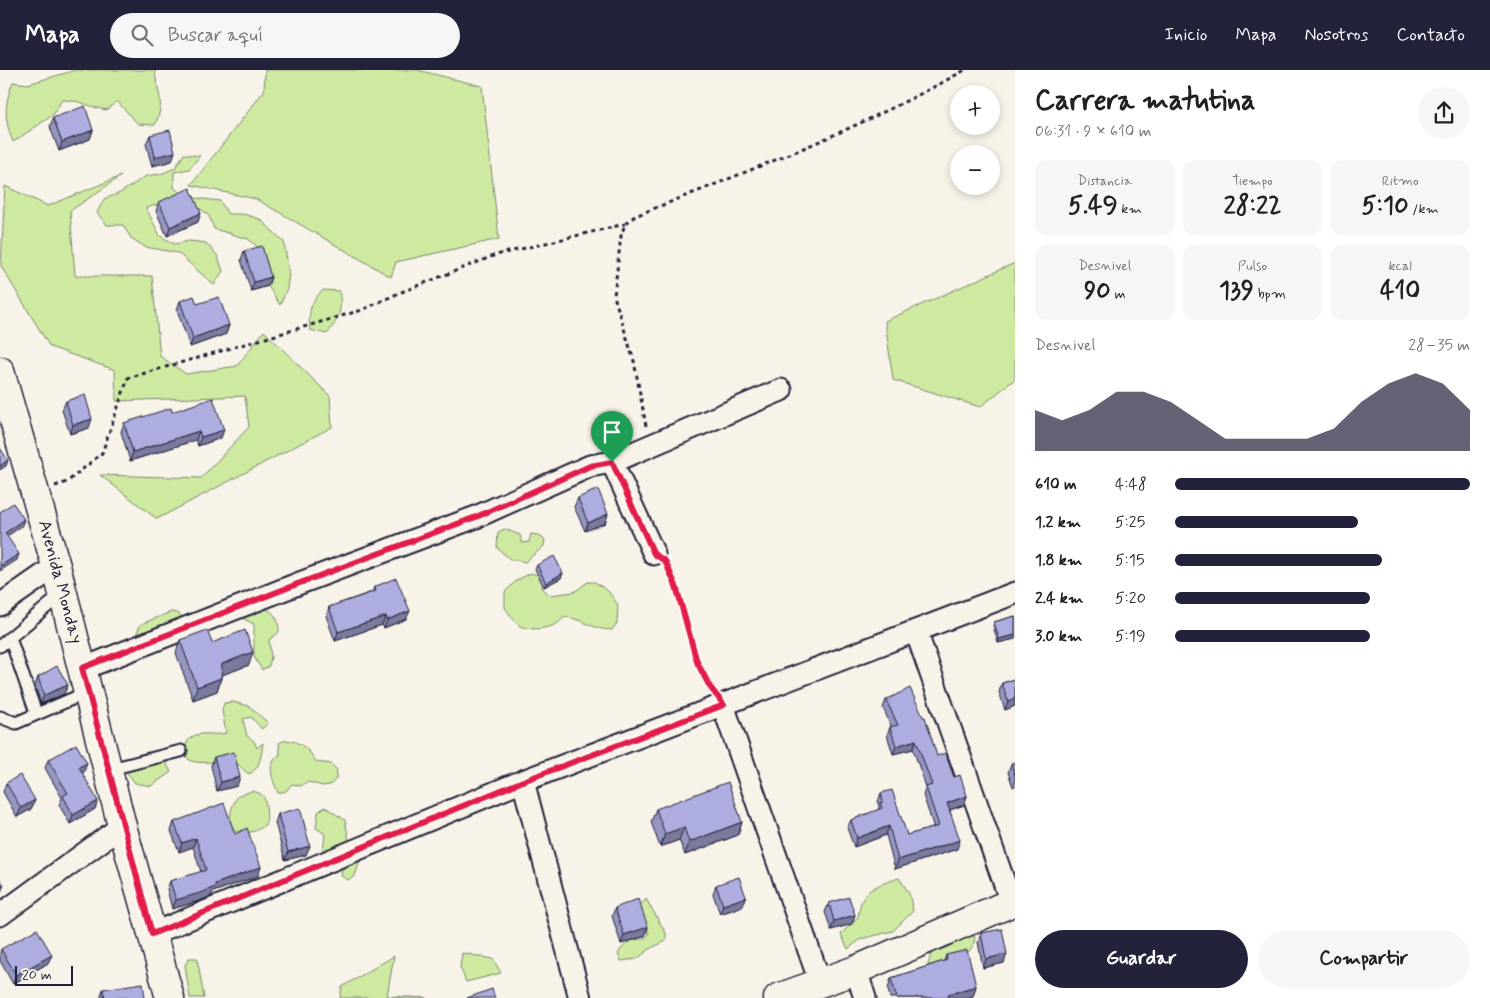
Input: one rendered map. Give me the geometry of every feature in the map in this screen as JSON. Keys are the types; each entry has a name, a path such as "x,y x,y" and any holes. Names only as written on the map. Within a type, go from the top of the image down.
{"main road":[{"name":"Avenida Monday","path":"0,370 64,593 107,770 170,998"},
{"path":"778,998 856,970 1013,901"}],"street":[{"path":"86,680 300,583 476,517 590,466 612,462 781,390"},
{"path":"612,462 654,554"},
{"path":"0,606 56,566"},
{"path":"152,934 523,781 1015,593"},
{"path":"916,631 1013,901"},
{"path":"724,705 820,982"},
{"path":"523,781 580,998"},
{"path":"0,915 122,826"},
{"path":"856,970 865,998"}],"lane":[{"path":"0,646 64,593"},
{"path":"10,638 36,713"},
{"path":"0,717 16,722 36,713 86,680"},
{"path":"107,770 181,751"}],"path":[{"path":"36,494 67,482 102,454 128,378 362,310 399,293 496,256 625,224 635,216 763,165 859,122 965,70"},
{"path":"625,224 621,236 614,296 634,361 643,403 648,446"},
{"path":"654,554 665,561 676,586 697,662 710,687 724,705"}],"green space":[{"path":"76,70 155,70 160,109 155,125 138,124 117,101 107,110 74,101 62,100 53,115 13,142 6,112 13,82 28,84"},
{"path":"265,70 417,70 482,86 499,239 396,262 391,277 256,199 191,185 264,91"},
{"path":"184,154 200,156 189,169 174,172 174,188 187,197 220,201 228,214 243,214 260,219 284,242 289,273 287,289 280,305 268,286 260,249 248,239 214,229 208,215 201,209 186,204 160,204 146,208 160,236 175,244 189,241 206,243 217,255 223,271 214,285 178,253 145,247 131,238 123,225 107,225 97,213 104,199 120,193 146,176 161,174 175,168"},
{"path":"121,176 70,211 75,276 152,276 160,356 186,374 237,366 264,331 330,396 332,427 157,519 100,475 201,478 249,427 245,396 116,401 115,370 50,347 1,266 5,186 48,206"},
{"path":"1015,263 1015,379 980,407 893,380 885,321"},
{"path":"323,290 339,291 340,297 339,314 327,334 310,330 309,318 311,308 315,299"},
{"path":"505,529 520,535 522,543 529,542 531,534 538,535 545,540 544,546 525,562 510,559 497,548 498,532"},
{"path":"531,573 538,575 544,580 542,588 550,595 574,592 588,582 595,582 608,591 618,605 617,623 612,630 606,630 567,617 545,628 534,629 520,626 505,608 505,592 517,580"},
{"path":"263,608 271,611 276,617 279,632 269,640 271,657 269,666 262,670 254,657 254,624 240,617"},
{"path":"171,612 178,613 184,619 137,640 137,632 141,624"},
{"path":"233,702 249,706 268,723 262,729 251,717 243,719 247,736 254,741 257,748 263,743 258,764 250,774 232,761 195,762 189,759 186,754 187,742 194,736 226,733 222,710 224,703"},
{"path":"286,740 296,742 304,747 316,762 331,764 337,770 336,779 330,785 323,786 308,782 300,786 292,784 286,791 278,793 272,778 271,768 275,759 280,755 279,743"},
{"path":"148,752 163,757 171,772 151,786 135,783 126,771 132,757"},
{"path":"252,791 261,794 265,800 267,817 265,824 251,832 243,833 236,831 233,828 230,816 234,802 238,796"},
{"path":"325,807 345,820 350,846 360,860 355,876 348,880 341,876 343,861 322,856 325,839 324,833 316,828 318,812"},
{"path":"899,878 909,893 913,911 893,931 861,939 848,949 841,934 858,917 862,900 866,894 876,886"},
{"path":"646,899 666,933 666,941 651,948 637,959 621,961 618,954 622,947 632,941 644,939 649,934 641,913 641,905"},
{"path":"967,934 975,937 970,950 960,959 934,970 928,965 932,950 938,946 947,946"},
{"path":"462,953 493,959 501,973 466,982 460,967"},
{"path":"394,956 387,996 427,998 340,998 342,987"},
{"path":"189,958 197,958 204,998 190,998 185,965"}],"building":[{"path":"85,106 93,130 62,142 53,118"},
{"path":"170,130 175,152 155,157 150,135"},
{"path":"190,188 201,213 170,227 159,202"},
{"path":"262,246 271,277 254,282 244,251"},
{"path":"194,296 197,304 219,297 229,325 193,338 180,301"},
{"path":"85,395 92,419 73,425 66,401"},
{"path":"213,398 224,430 201,437 199,431 133,452 124,423 171,408 172,412"},
{"path":"0,448 8,460 0,466"},
{"path":"598,489 608,514 588,523 578,498"},
{"path":"13,503 24,519 5,533 19,554 0,566 0,512"},
{"path":"554,556 563,573 546,583 537,565"},
{"path":"396,578 410,611 387,620 386,616 338,632 329,607 376,591 374,587"},
{"path":"1015,616 1015,635 999,639 994,622"},
{"path":"207,630 212,643 245,630 253,652 222,664 221,678 197,687 180,640"},
{"path":"57,666 68,685 44,695 38,677"},
{"path":"1015,679 1015,698 1008,701 1002,683"},
{"path":"910,688 923,717 925,717 937,756 945,753 954,777 960,775 967,796 947,803 960,840 898,860 889,826 857,838 851,820 882,808 880,803 883,802 881,793 892,790 907,835 939,826 926,787 932,785 916,740 896,746 890,727 898,725 886,700"},
{"path":"76,744 87,763 79,767 98,801 73,815 63,796 68,793 48,760"},
{"path":"234,752 240,777 221,782 214,757"},
{"path":"1015,762 1015,775 1011,764"},
{"path":"20,775 35,800 21,808 6,783"},
{"path":"728,782 742,822 689,842 684,827 665,834 656,809"},
{"path":"224,803 235,834 247,828 261,867 215,884 215,887 203,892 176,900 170,881 206,870 196,838 182,843 174,822"},
{"path":"300,808 310,846 288,852 278,814"},
{"path":"739,877 746,897 723,905 716,885"},
{"path":"0,879 4,885 0,887"},
{"path":"849,897 855,915 834,921 829,903"},
{"path":"638,899 648,927 624,935 615,908"},
{"path":"37,929 52,955 16,975 1,949"},
{"path":"1002,929 1007,954 986,959 981,933"},
{"path":"967,950 976,986 948,994 949,998 897,998 891,978 947,960 946,955"},
{"path":"143,983 145,998 105,998 103,989"},
{"path":"492,989 495,998 467,998"}],"route":[{"path":"612,462 654,554 665,561 676,586 684,621 697,662 710,687 724,705 523,781 152,934 107,770 82,668 476,517 590,466 612,462"}]}
